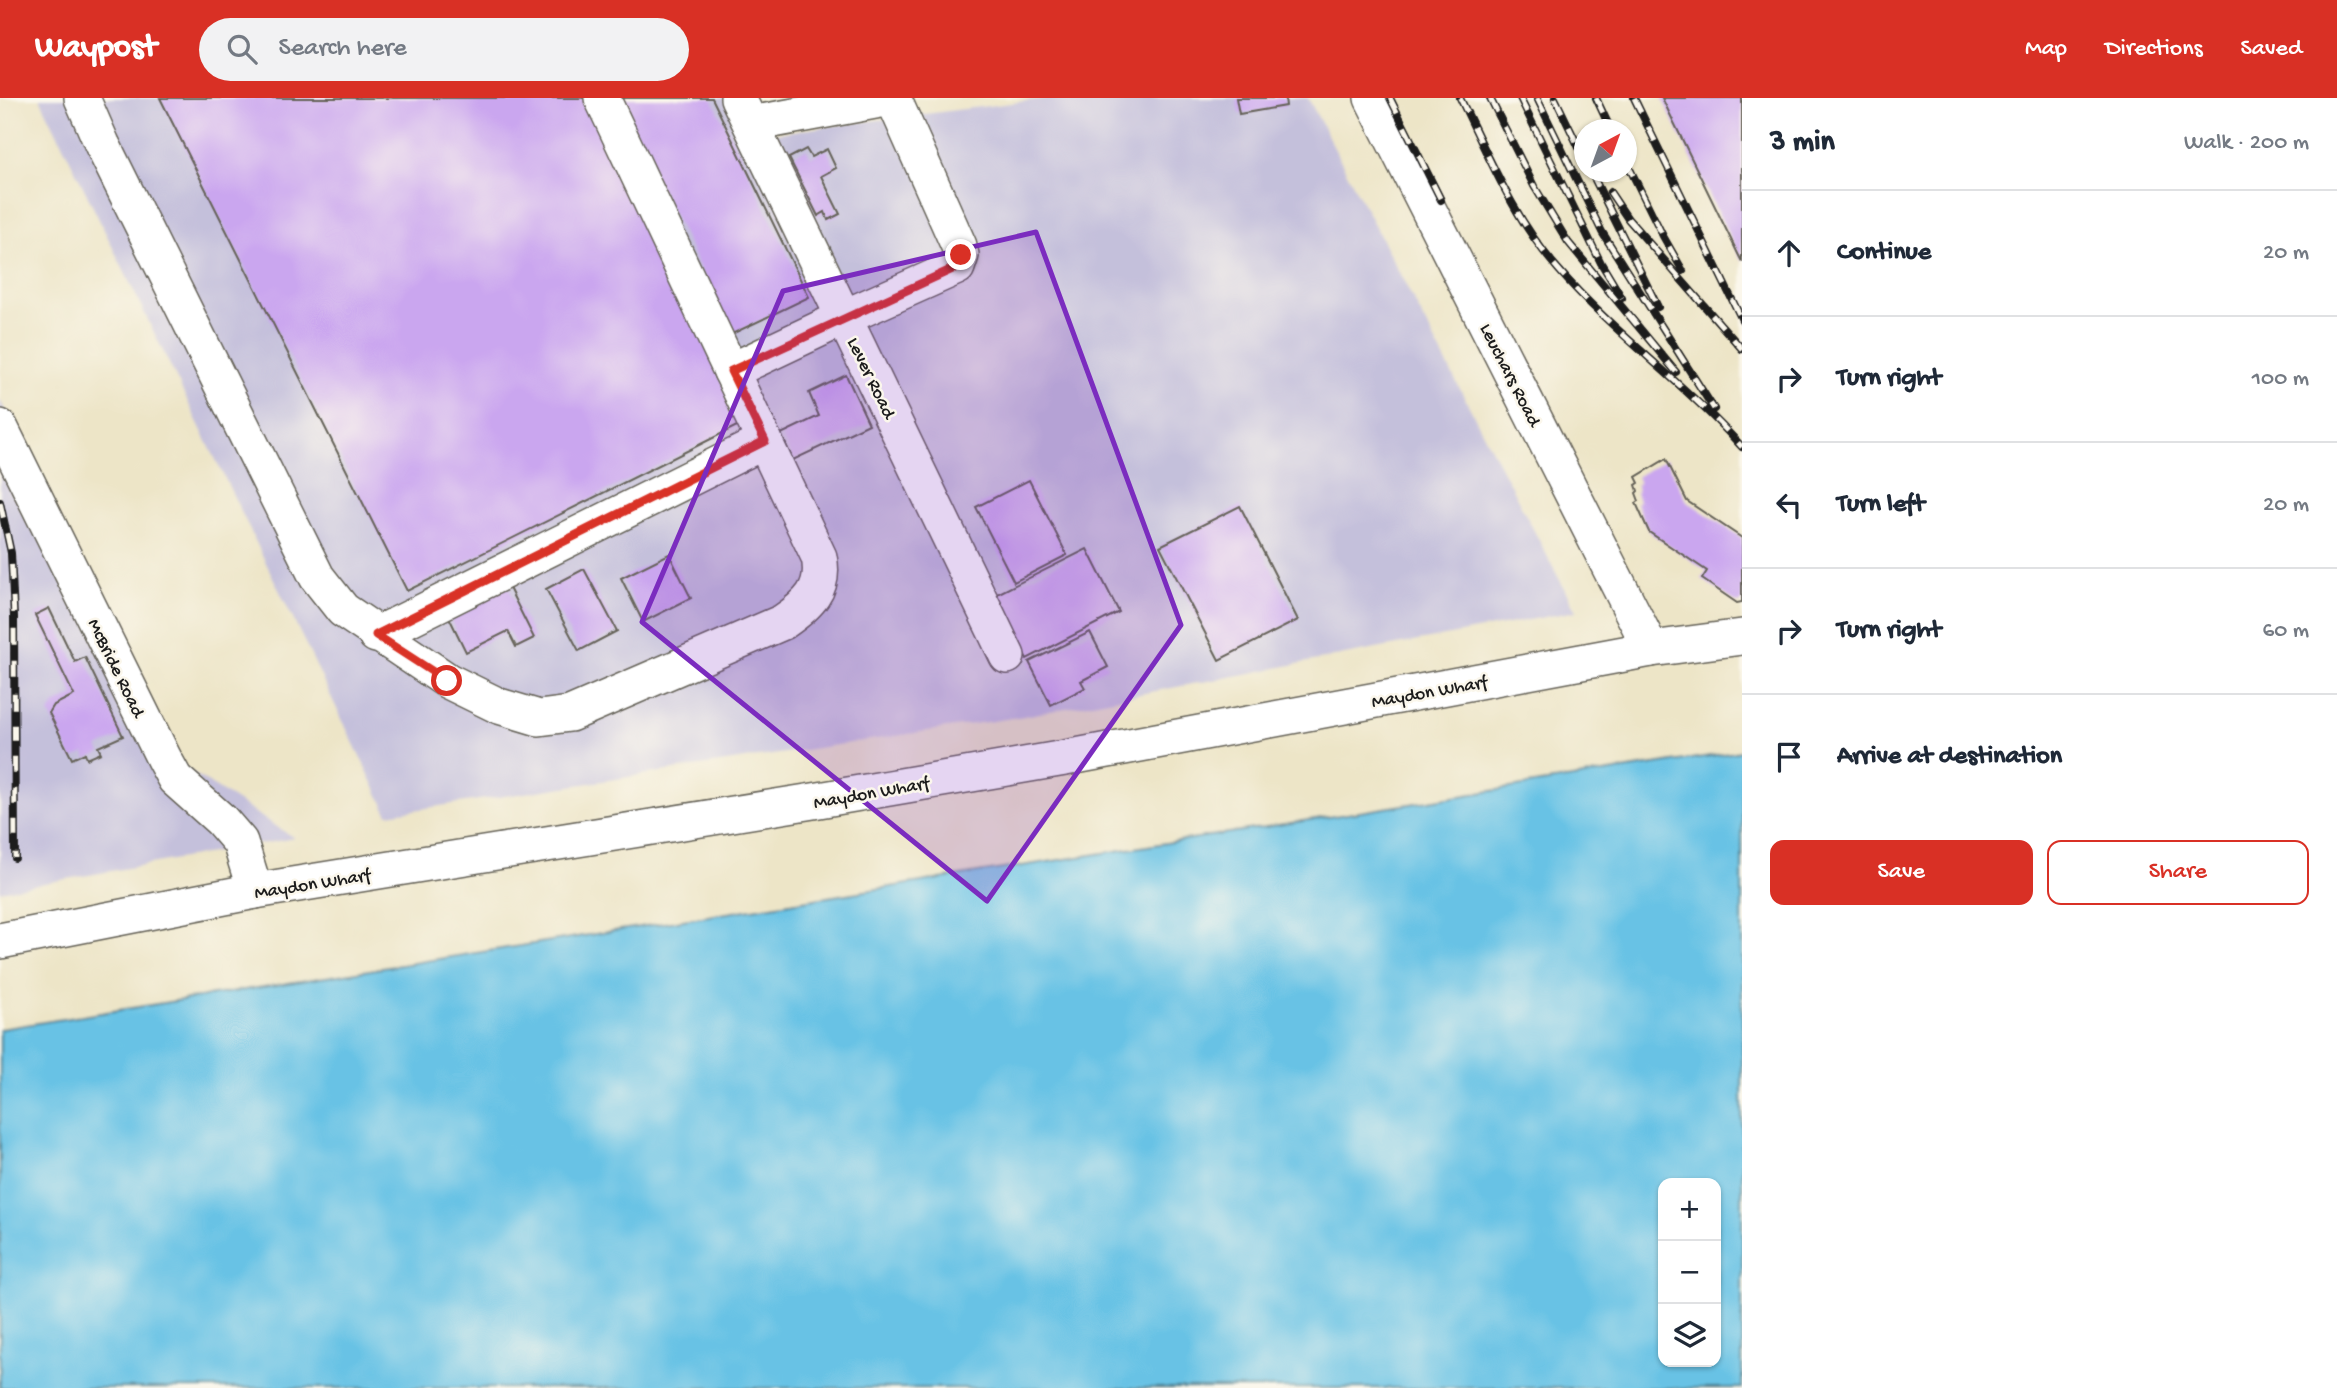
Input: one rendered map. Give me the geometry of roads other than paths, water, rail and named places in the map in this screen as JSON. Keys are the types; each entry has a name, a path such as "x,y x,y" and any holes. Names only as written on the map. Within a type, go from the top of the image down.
{"street":[{"path":"82,98 102,144 317,577 343,610 447,681 499,706 539,718 570,714 783,622 803,608 816,590 822,573 819,557 602,98"},
{"path":"731,371 957,267 960,261 959,246 892,98 744,111"},
{"name":"Leuchars Road","path":"1373,98 1651,649"},
{"name":"Lever Road","path":"744,111 1007,656"},
{"name":"McBride Road","path":"0,427 164,760 175,779 221,820 240,842 256,891"},
{"path":"376,635 765,441"},
{"name":"Maydon Wharf","path":"0,941 256,891 933,781 1651,649 1742,637"}],"water":[{"path":"1742,751 1742,1388 0,1388 0,1029"}],"railway":[{"path":"1390,98 1441,200"},
{"path":"1460,98 1503,187 1542,250 1602,315 1697,401 1742,447"},
{"path":"1490,98 1534,186 1568,242 1676,372"},
{"path":"1520,98 1601,263 1622,298"},
{"path":"1537,98 1602,232 1714,409"},
{"path":"1555,98 1574,137"},
{"path":"1596,98 1606,119"},
{"path":"1634,98 1742,320"},
{"path":"1596,182 1658,307"},
{"path":"1636,182 1683,271"},
{"path":"1610,192 1628,219 1742,349"},
{"path":"0,502 11,553 14,617 15,858"}]}
